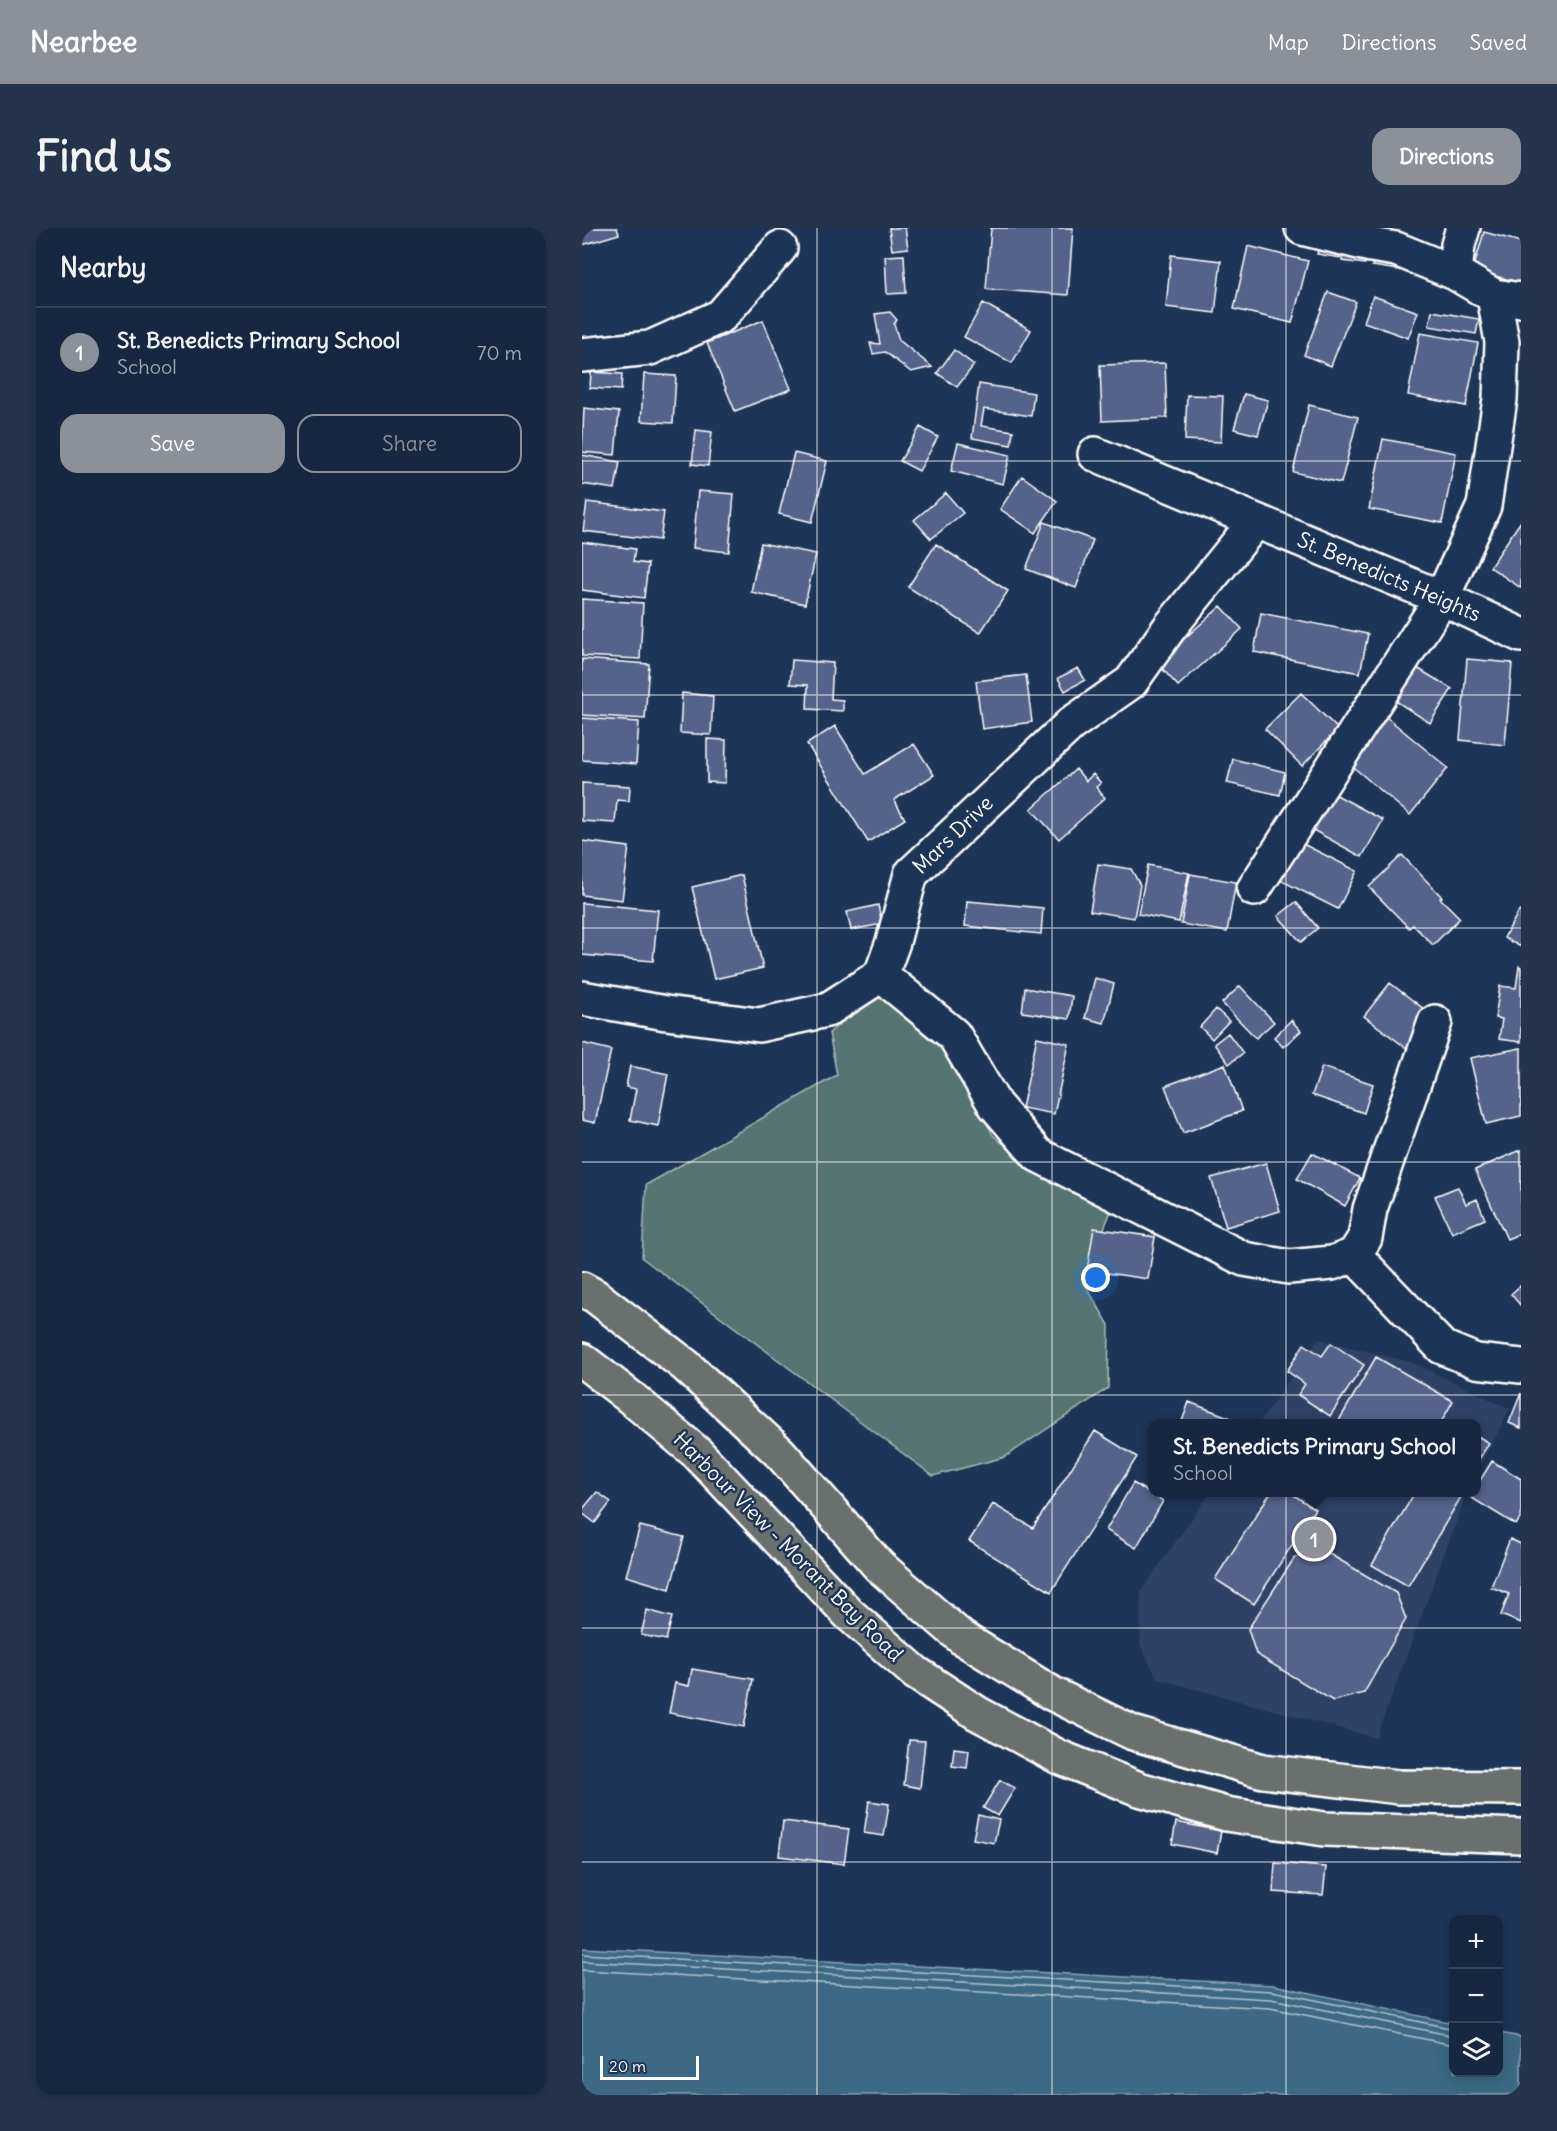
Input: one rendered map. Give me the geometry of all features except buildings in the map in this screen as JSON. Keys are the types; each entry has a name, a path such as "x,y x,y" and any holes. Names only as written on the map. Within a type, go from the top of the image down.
{"highway":[{"path":"582,1289 595,1296 694,1373 780,1453 879,1566 954,1631 1053,1694 1133,1733 1263,1771 1399,1787 1521,1788"},
{"name":"Harbour View - Morant Bay Road","path":"582,1360 697,1453 849,1614 916,1673 977,1713 1059,1757 1139,1789 1226,1814 1324,1829 1521,1836"}],"street":[{"path":"1254,889 1442,598 1484,506 1500,399 1502,342 1508,298 1396,249 1302,228"},
{"path":"1455,273 1458,245 1463,228"},
{"path":"582,355 650,348 721,316 780,248"},
{"name":"St. Benedicts Heights","path":"1095,454 1442,598 1521,635"},
{"name":"Mars Drive","path":"881,975 893,942 911,874 1071,724 1131,682 1170,627 1256,521"},
{"path":"582,998 666,1013 759,1025 827,1010 881,975 954,1035 995,1105 1038,1155 1244,1259 1290,1267 1332,1263 1354,1255 1365,1238 1370,1209 1435,1022"},
{"path":"1354,1255 1442,1347 1476,1361 1521,1366"}],"shaded area":[{"path":"1318,1339 1414,1363 1510,1409 1481,1464 1481,1419 1262,1419"},
{"path":"1207,1497 1466,1497 1376,1738 1158,1679 1140,1645 1141,1591"}],"green space":[{"path":"877,991 944,1043 993,1135 1024,1162 1111,1211 1083,1281 1109,1325 1108,1388 1005,1457 933,1476 642,1258 646,1185 837,1075 829,1033"}],"water":[{"path":"582,1948 1273,1985 1449,2022 1449,2077 1503,2077 1503,2034 1521,2037 1521,2095 582,2095"}],"place":[{"name":"St. Benedicts Primary School","path":"1314,1539"}]}
